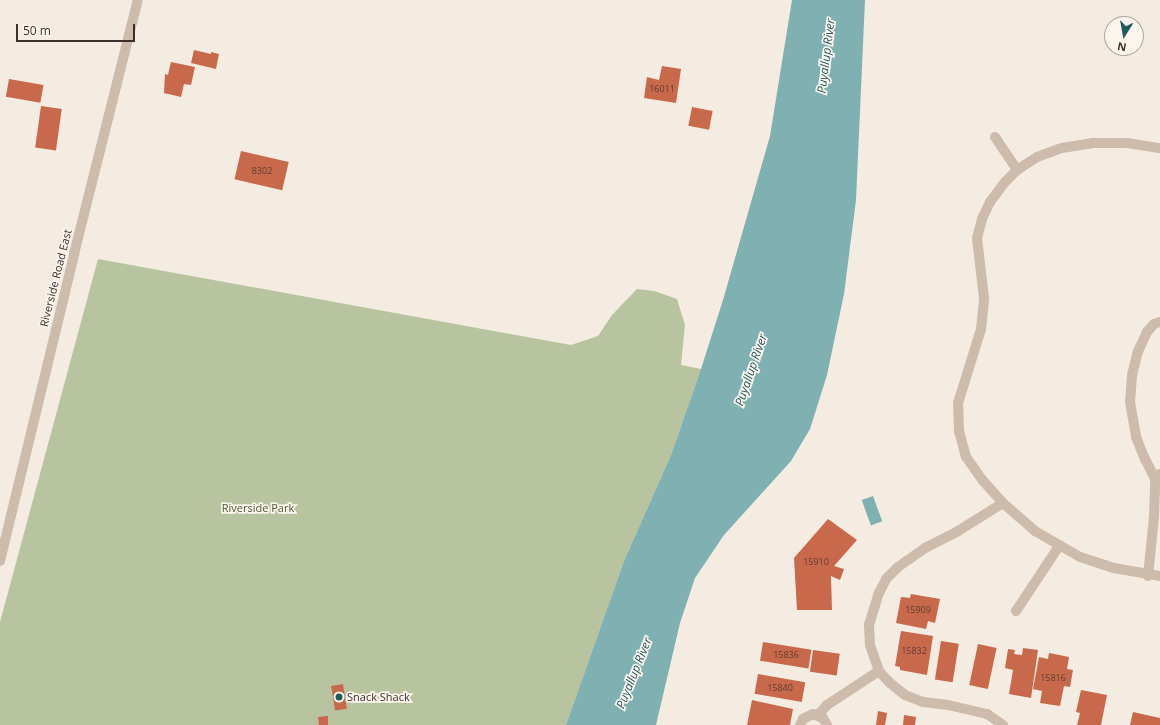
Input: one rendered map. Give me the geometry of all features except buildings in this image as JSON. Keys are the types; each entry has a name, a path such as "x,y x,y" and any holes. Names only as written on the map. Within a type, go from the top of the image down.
{"street":[{"name":"Riverside Road East","path":"0,561 74,254 138,0"},
{"path":"995,137 1017,170"},
{"path":"1160,148 1127,143 1092,143 1062,148 1037,157 1017,170 990,202 982,218 977,238 984,298 981,328 958,402 959,431 966,457 983,481 1003,503 1035,531 1059,546 1094,562 1148,576 1160,576"},
{"path":"1148,576 1158,476 1144,459 1136,437 1131,413 1130,392 1134,363 1142,341 1154,324 1160,322"},
{"path":"1003,503 958,531 925,548 898,567 886,580 876,598 869,625 870,646 879,671 890,683 906,695 923,702 948,705 987,714 1003,725"},
{"path":"1016,611 1059,546"},
{"path":"818,715 827,705 879,671"},
{"path":"800,725 803,719 808,716 818,715 823,718 827,725"}],"green space":[{"name":"Riverside Park","path":"98,259 571,345 598,336 612,315 637,289 654,291 677,299 685,325 681,365 701,369 671,455 624,561 566,725 0,725 0,622"}],"water":[{"name":"Puyallup River","path":"792,0 865,0 856,200 844,294 827,375 810,429 791,461 724,535 695,578 680,623 656,725 566,725 624,561 671,455 723,300 770,136"},
{"path":"873,496 882,521 871,525 862,500"}],"place":[{"name":"Snack Shack","path":"339,697"}]}
